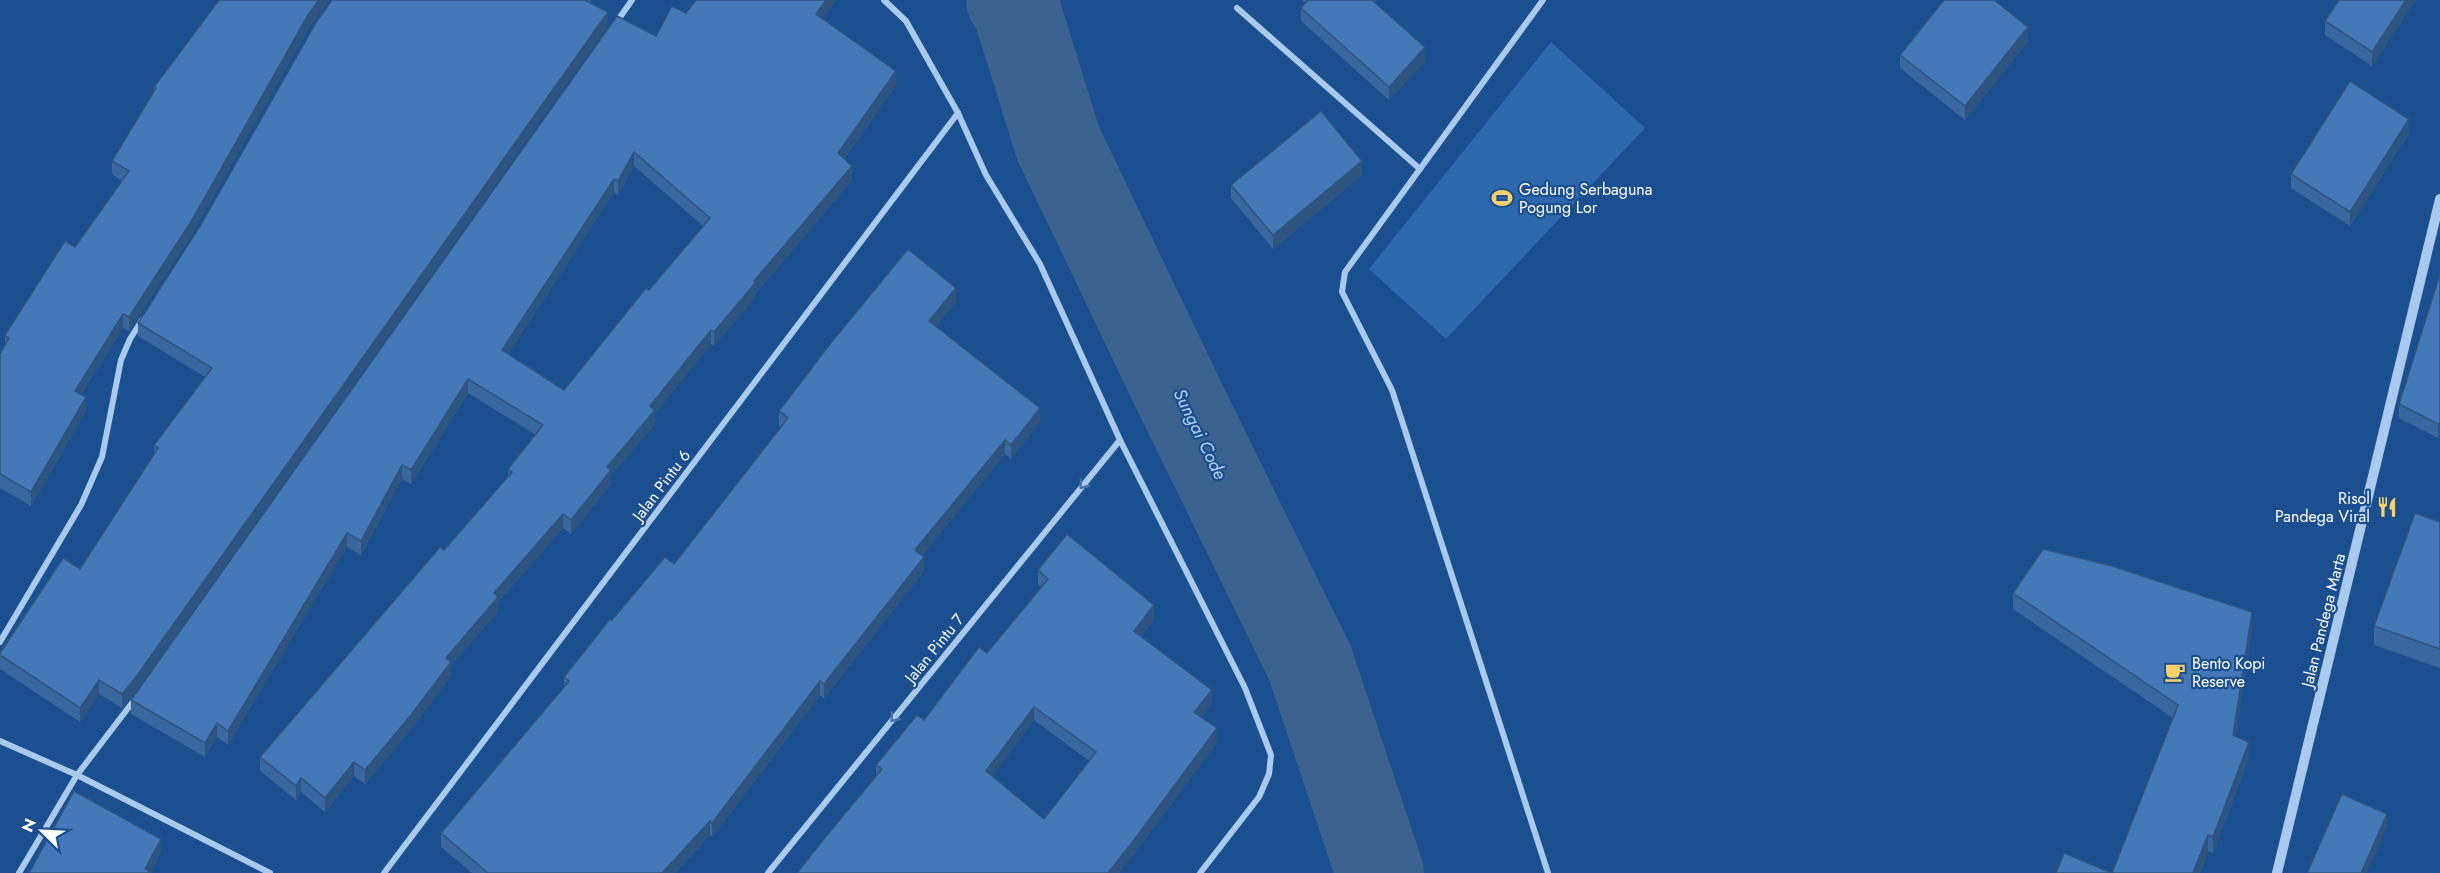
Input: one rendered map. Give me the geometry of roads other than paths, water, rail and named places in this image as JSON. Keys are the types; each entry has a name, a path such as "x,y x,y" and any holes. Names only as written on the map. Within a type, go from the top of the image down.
{"street":[{"path":"612,29 632,0"},
{"path":"884,0 906,21 958,113 986,175 1040,264 1120,440 1245,688 1271,755 1269,774 1259,797 1200,873"},
{"path":"1543,0 1345,272 1342,292 1392,390 1548,873"},
{"path":"1237,8 1420,169"},
{"name":"Jalan Pintu 6","path":"384,873 958,113"},
{"name":"Jalan Pandega Marta","path":"2277,873 2440,200"},
{"path":"0,642 81,505 102,457 121,360 130,339 148,311"},
{"name":"Jalan Pintu 7","path":"768,873 1120,440"},
{"path":"19,873 76,775 140,693"},
{"path":"0,741 76,775 270,873"}],"waterway":[{"name":"Sungai Code","path":"1010,0 1016,8 1058,143 1310,663 1380,873"}],"place":[{"name":"Gedung Serbaguna Pogung Lor","path":"1502,198"},
{"name":"Risol Pandega Viral","path":"2387,507"},
{"name":"Bento Kopi Reserve","path":"2175,672"}]}
